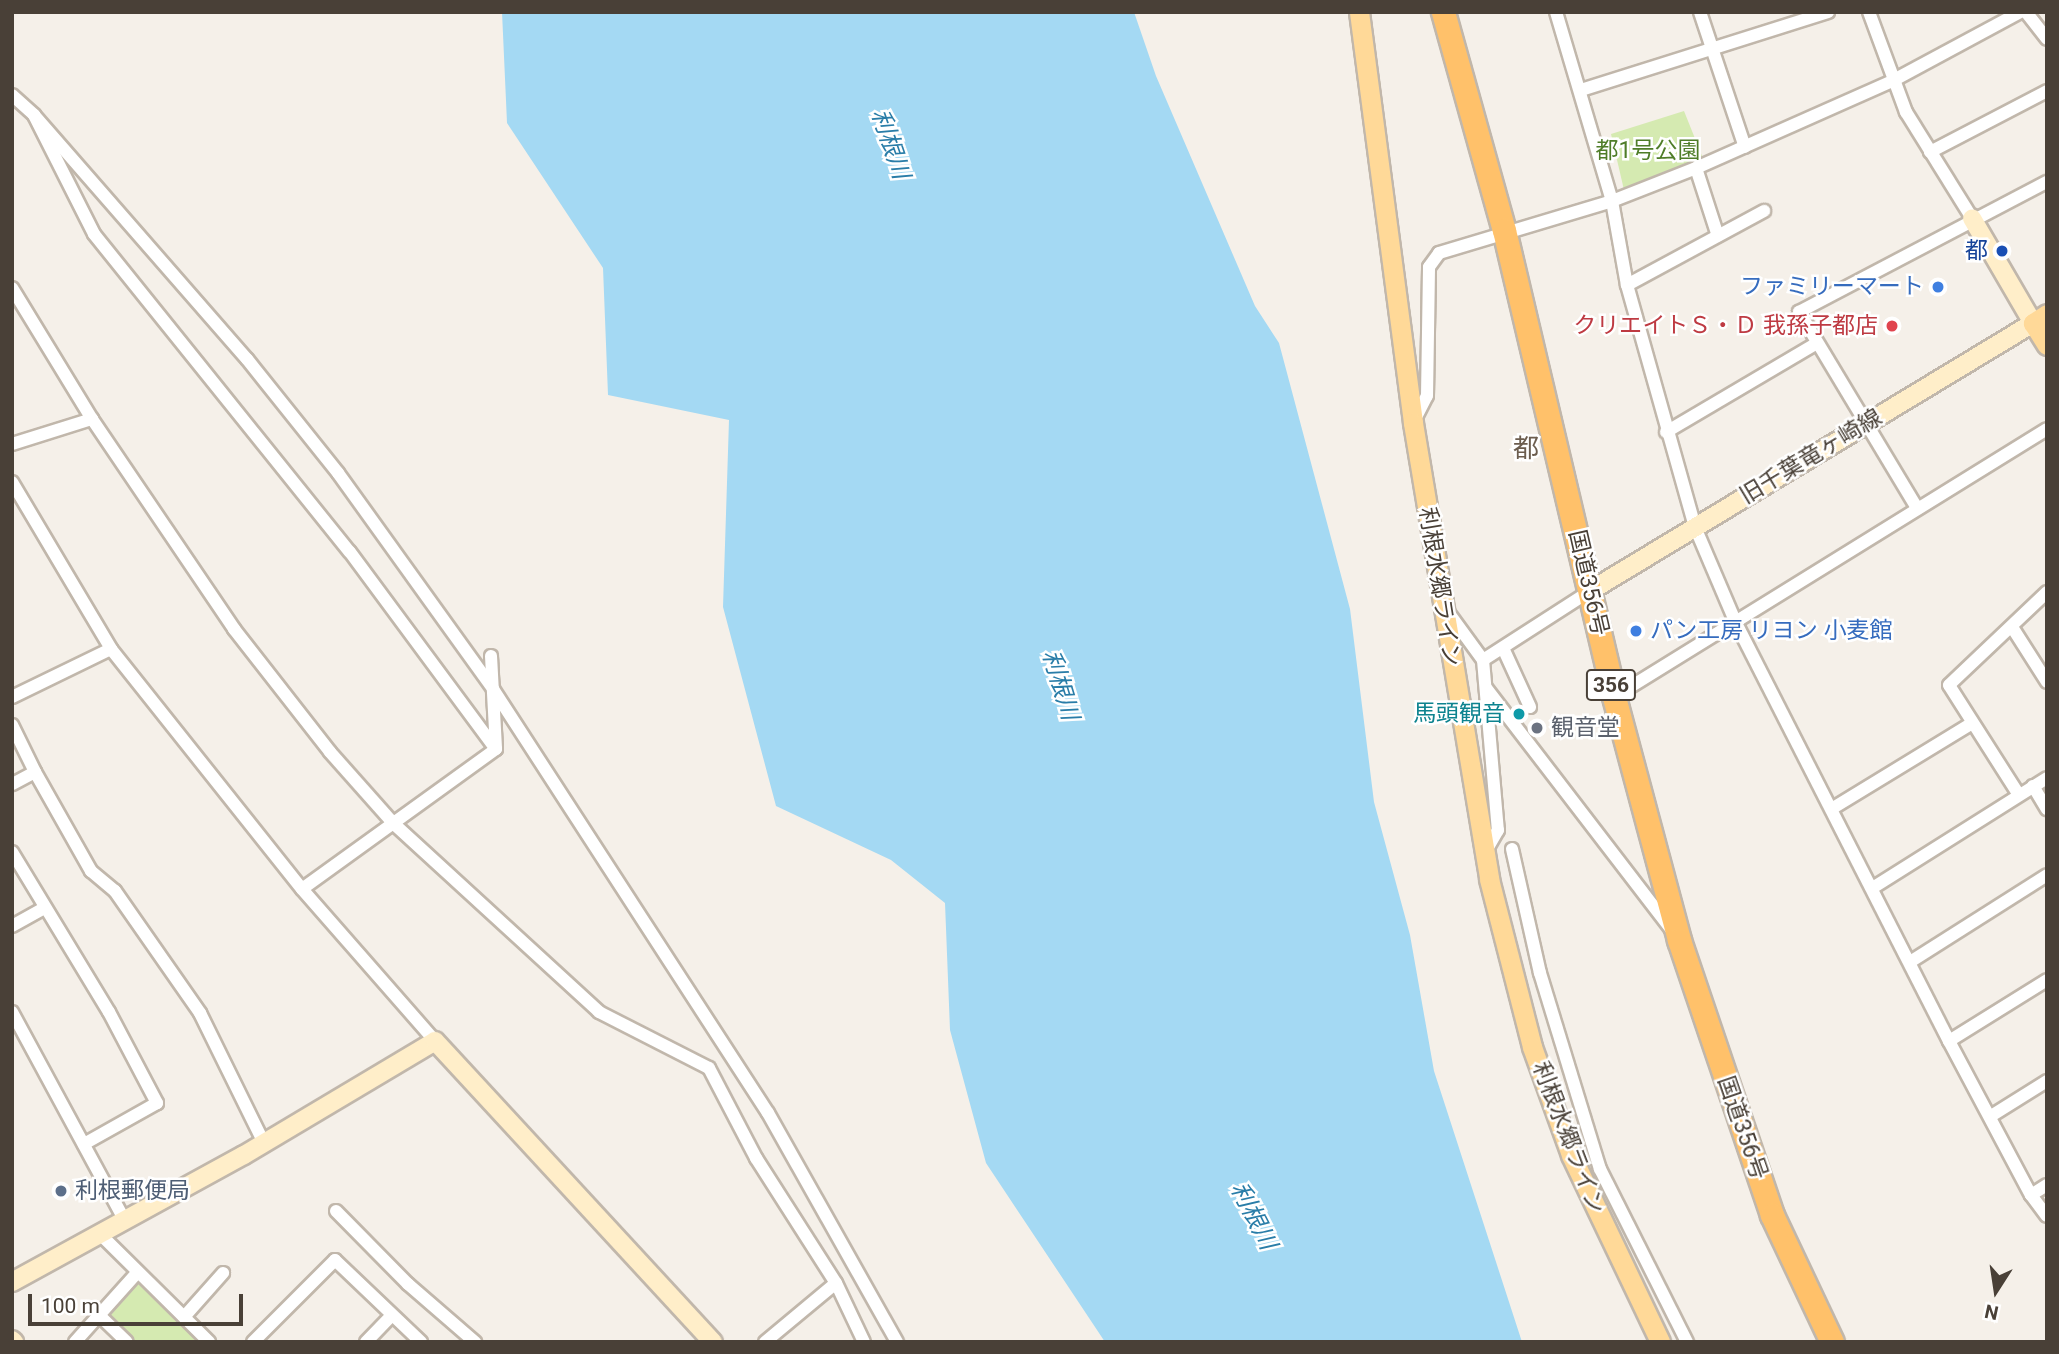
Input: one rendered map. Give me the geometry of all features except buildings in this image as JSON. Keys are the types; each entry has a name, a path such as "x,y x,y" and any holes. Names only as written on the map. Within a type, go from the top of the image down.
{"highway":[{"name":"国道356号","path":"1443,12 1504,230 1614,697 1679,940 1772,1215 1832,1342"}],"main road":[{"name":"利根水郷ライン","path":"1359,12 1413,423 1484,854 1545,1083 1599,1218 1660,1342"},
{"path":"2040,319 2047,345"}],"street":[{"path":"1556,12 1612,201 1627,285 1666,432 1695,527 1735,623 1874,887 1950,1041 2031,1195 2047,1216"},
{"path":"1700,12 1745,147"},
{"path":"1581,90 1828,12"},
{"path":"1868,12 1892,81 1930,152 2040,319"},
{"path":"1413,423 1427,396 1429,267 1439,253 1504,230 1612,201 1696,168 1892,81 2020,12"},
{"path":"2026,12 2047,39"},
{"path":"1930,152 2047,91"},
{"path":"12,95 34,115 247,359 338,473 493,689 768,1113 897,1342"},
{"path":"34,115 94,234 350,552 496,749"},
{"path":"1696,168 1718,236"},
{"path":"1917,508 1799,312 1972,218 2047,183"},
{"path":"1627,285 1764,211"},
{"path":"12,288 92,419 234,629 330,752 393,823 599,1012 709,1068 756,1158 836,1283 864,1342"},
{"name":"旧千葉竜ヶ崎線","path":"1590,591 2040,319"},
{"path":"1666,432 1817,343"},
{"path":"12,444 92,419"},
{"path":"1614,697 2047,429"},
{"path":"12,482 111,649 302,889 435,1041 713,1342"},
{"path":"1483,660 1590,591"},
{"path":"2019,796 1949,685 2047,593"},
{"path":"1441,603 1483,660 1498,830 1484,854"},
{"path":"2012,627 2047,682"},
{"path":"1503,648 1530,707"},
{"path":"12,697 111,649"},
{"path":"491,656 496,749"},
{"path":"1486,688 1679,940"},
{"path":"1833,808 1972,723"},
{"path":"12,724 35,772 90,871 114,891 200,1013 221,1064 264,1143"},
{"path":"302,889 496,749"},
{"path":"12,784 35,772"},
{"path":"1874,887 2047,778"},
{"path":"2033,786 2047,809"},
{"path":"1512,849 1550,1010 1600,1169 1687,1342"},
{"path":"12,852 109,1012 157,1103 84,1144"},
{"path":"1910,962 2047,875"},
{"path":"12,926 44,908"},
{"path":"1950,1041 2047,980"},
{"path":"12,1012 124,1219"},
{"path":"12,1282 264,1143 435,1041"},
{"path":"1991,1116 2047,1081"},
{"path":"2031,1195 2047,1185"},
{"path":"336,1210 408,1284 475,1342"},
{"path":"99,1233 209,1342"},
{"path":"253,1342 335,1261 421,1342"},
{"path":"75,1342 137,1273"},
{"path":"184,1317 223,1273"},
{"path":"765,1342 836,1283"},
{"path":"366,1342 391,1315"},
{"path":"100,1316 127,1342"}],"green space":[{"name":"都1号公園","path":"1684,111 1704,161 1624,190 1611,134"},
{"path":"141,1280 203,1342 133,1342 103,1313"}],"water":[{"name":"利根川","path":"502,12 1134,12 1156,76 1255,306 1279,343 1350,609 1374,802 1410,935 1434,1071 1522,1342 1105,1342 986,1163 950,1030 945,903 891,860 776,806 723,607 729,420 608,395 603,268 507,123"}],"place":[{"name":"都","path":"2002,251"},
{"name":"ファミリーマート","path":"1938,287"},
{"name":"クリエイトＳ・Ｄ 我孫子都店","path":"1892,326"},
{"name":"パン工房 リヨン 小麦館","path":"1636,631"},
{"name":"馬頭観音","path":"1519,714"},
{"name":"観音堂","path":"1537,728"},
{"name":"利根郵便局","path":"61,1191"}],"district":[{"name":"都","path":"1526,449"}]}
